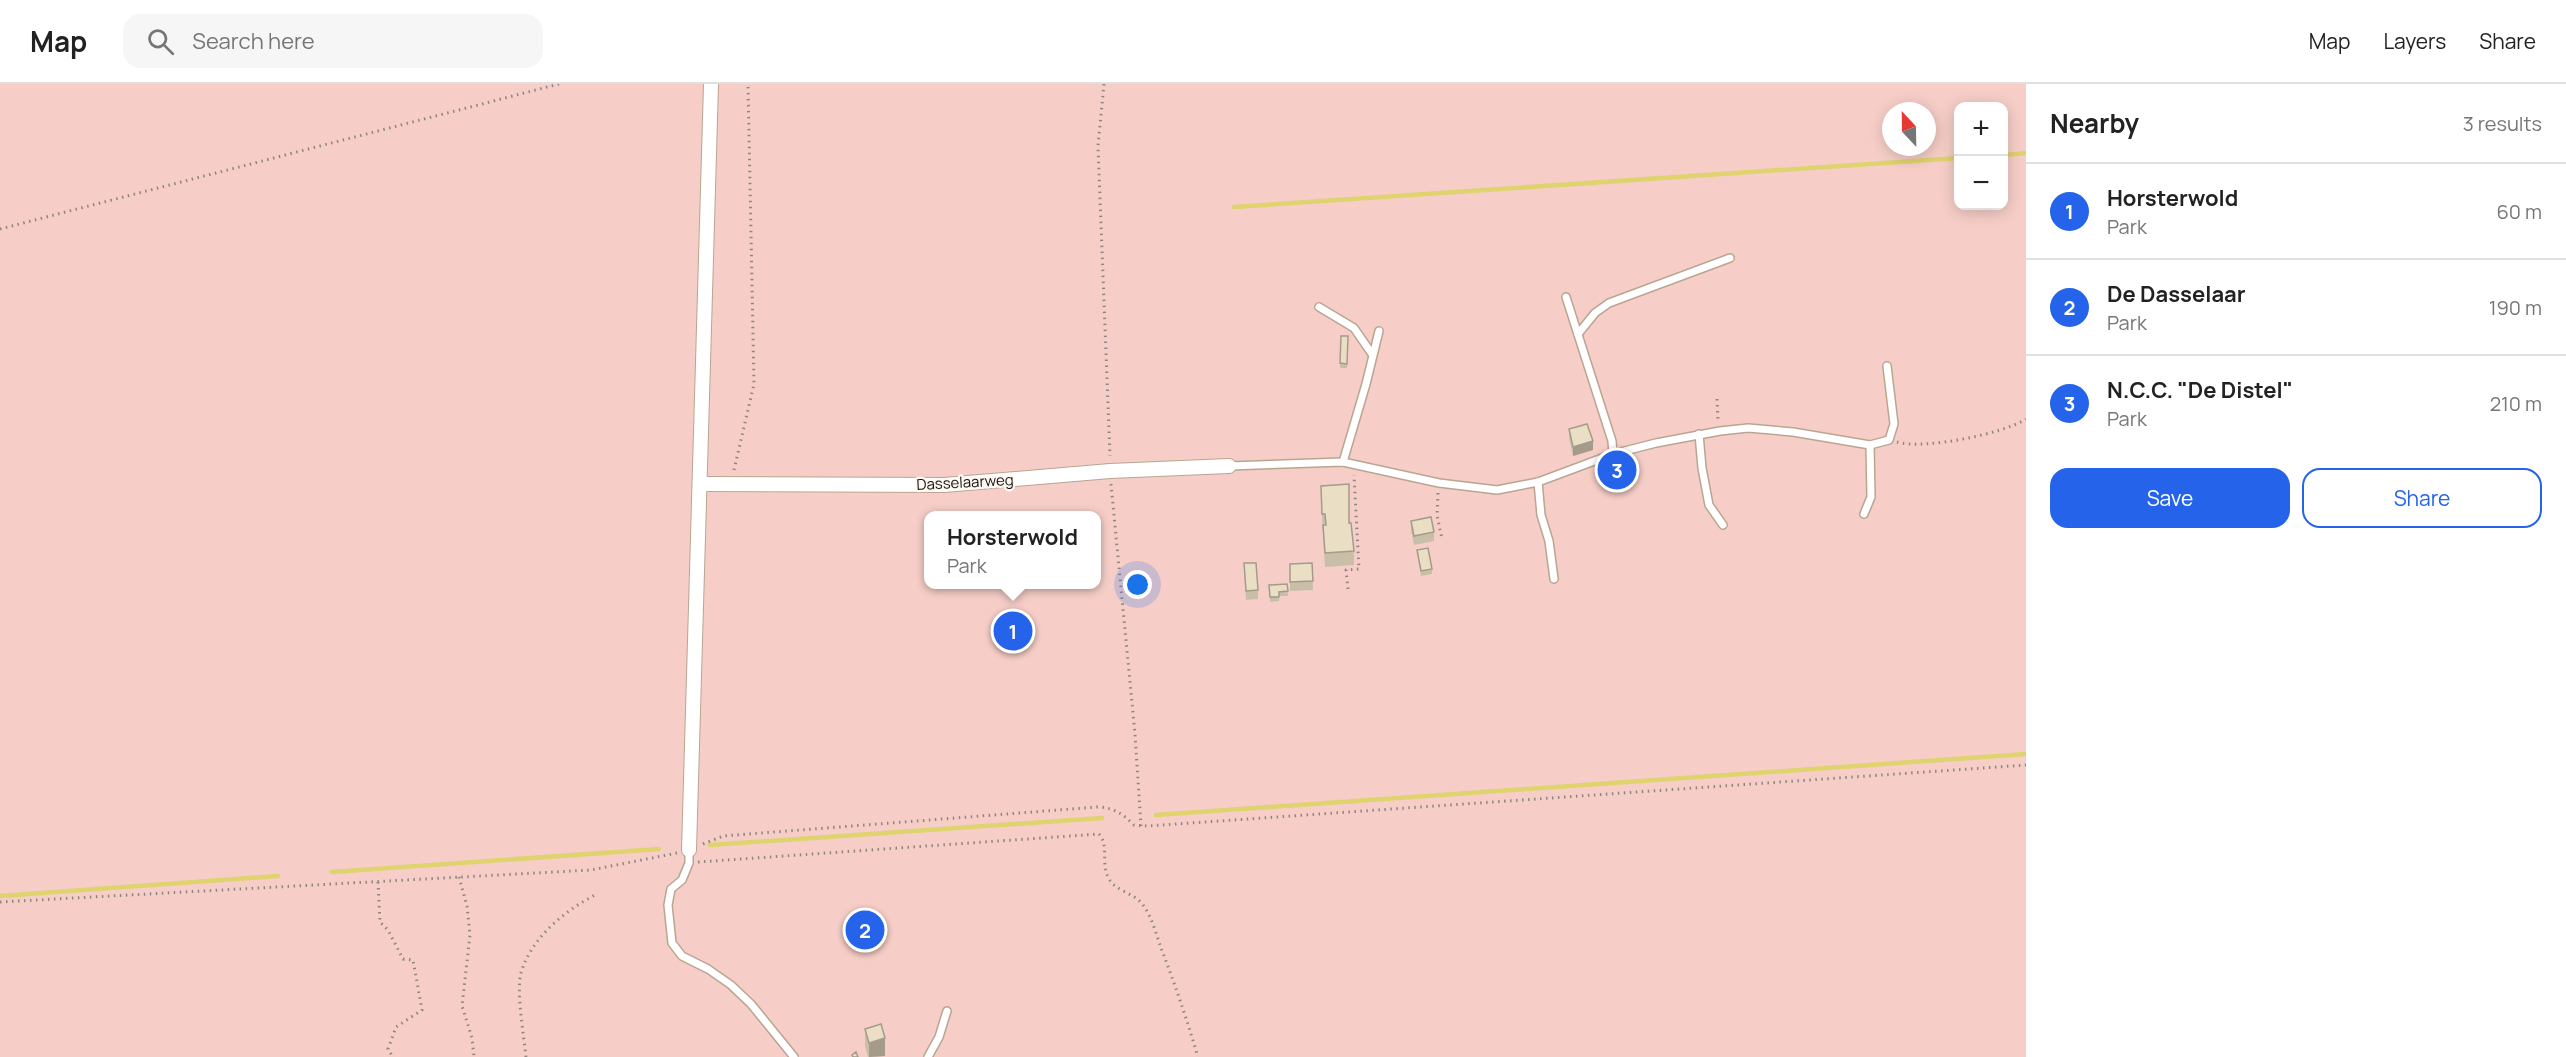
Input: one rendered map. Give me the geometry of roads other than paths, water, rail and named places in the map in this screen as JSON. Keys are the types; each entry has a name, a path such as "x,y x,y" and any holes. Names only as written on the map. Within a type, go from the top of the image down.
{"street":[{"path":"689,857 711,84"},
{"name":"Dasselaarweg","path":"701,484 944,485 1110,471 1229,466"}],"lane":[{"path":"1578,334 1590,318 1609,303 1730,258"},
{"path":"1566,297 1612,441 1613,454"},
{"path":"1319,307 1354,328 1372,354"},
{"path":"1343,462 1379,331"},
{"path":"1229,466 1343,462 1439,483 1497,490 1538,482 1613,454 1699,434 1748,428 1870,445 1889,440 1894,424 1887,366"},
{"path":"1699,434 1709,505 1723,525"},
{"path":"1864,514 1871,497 1870,445"},
{"path":"1538,482 1541,514 1549,541 1554,579"},
{"path":"689,857 682,880 671,889 668,905 672,943 682,956 708,969 731,985 751,1004 794,1057"},
{"path":"928,1057 939,1037 947,1011"}],"waterway":[{"path":"2008,155 2026,153"},
{"path":"1234,207 1954,158"},
{"path":"1156,815 2026,754"},
{"path":"710,845 1102,818"},
{"path":"332,872 659,849"},
{"path":"0,896 278,876"}],"place":[{"name":"N.C.C. \"De Distel\"","path":"1617,470"},
{"name":"Horsterwold","path":"1013,631"},
{"name":"De Dasselaar","path":"865,930"}]}
